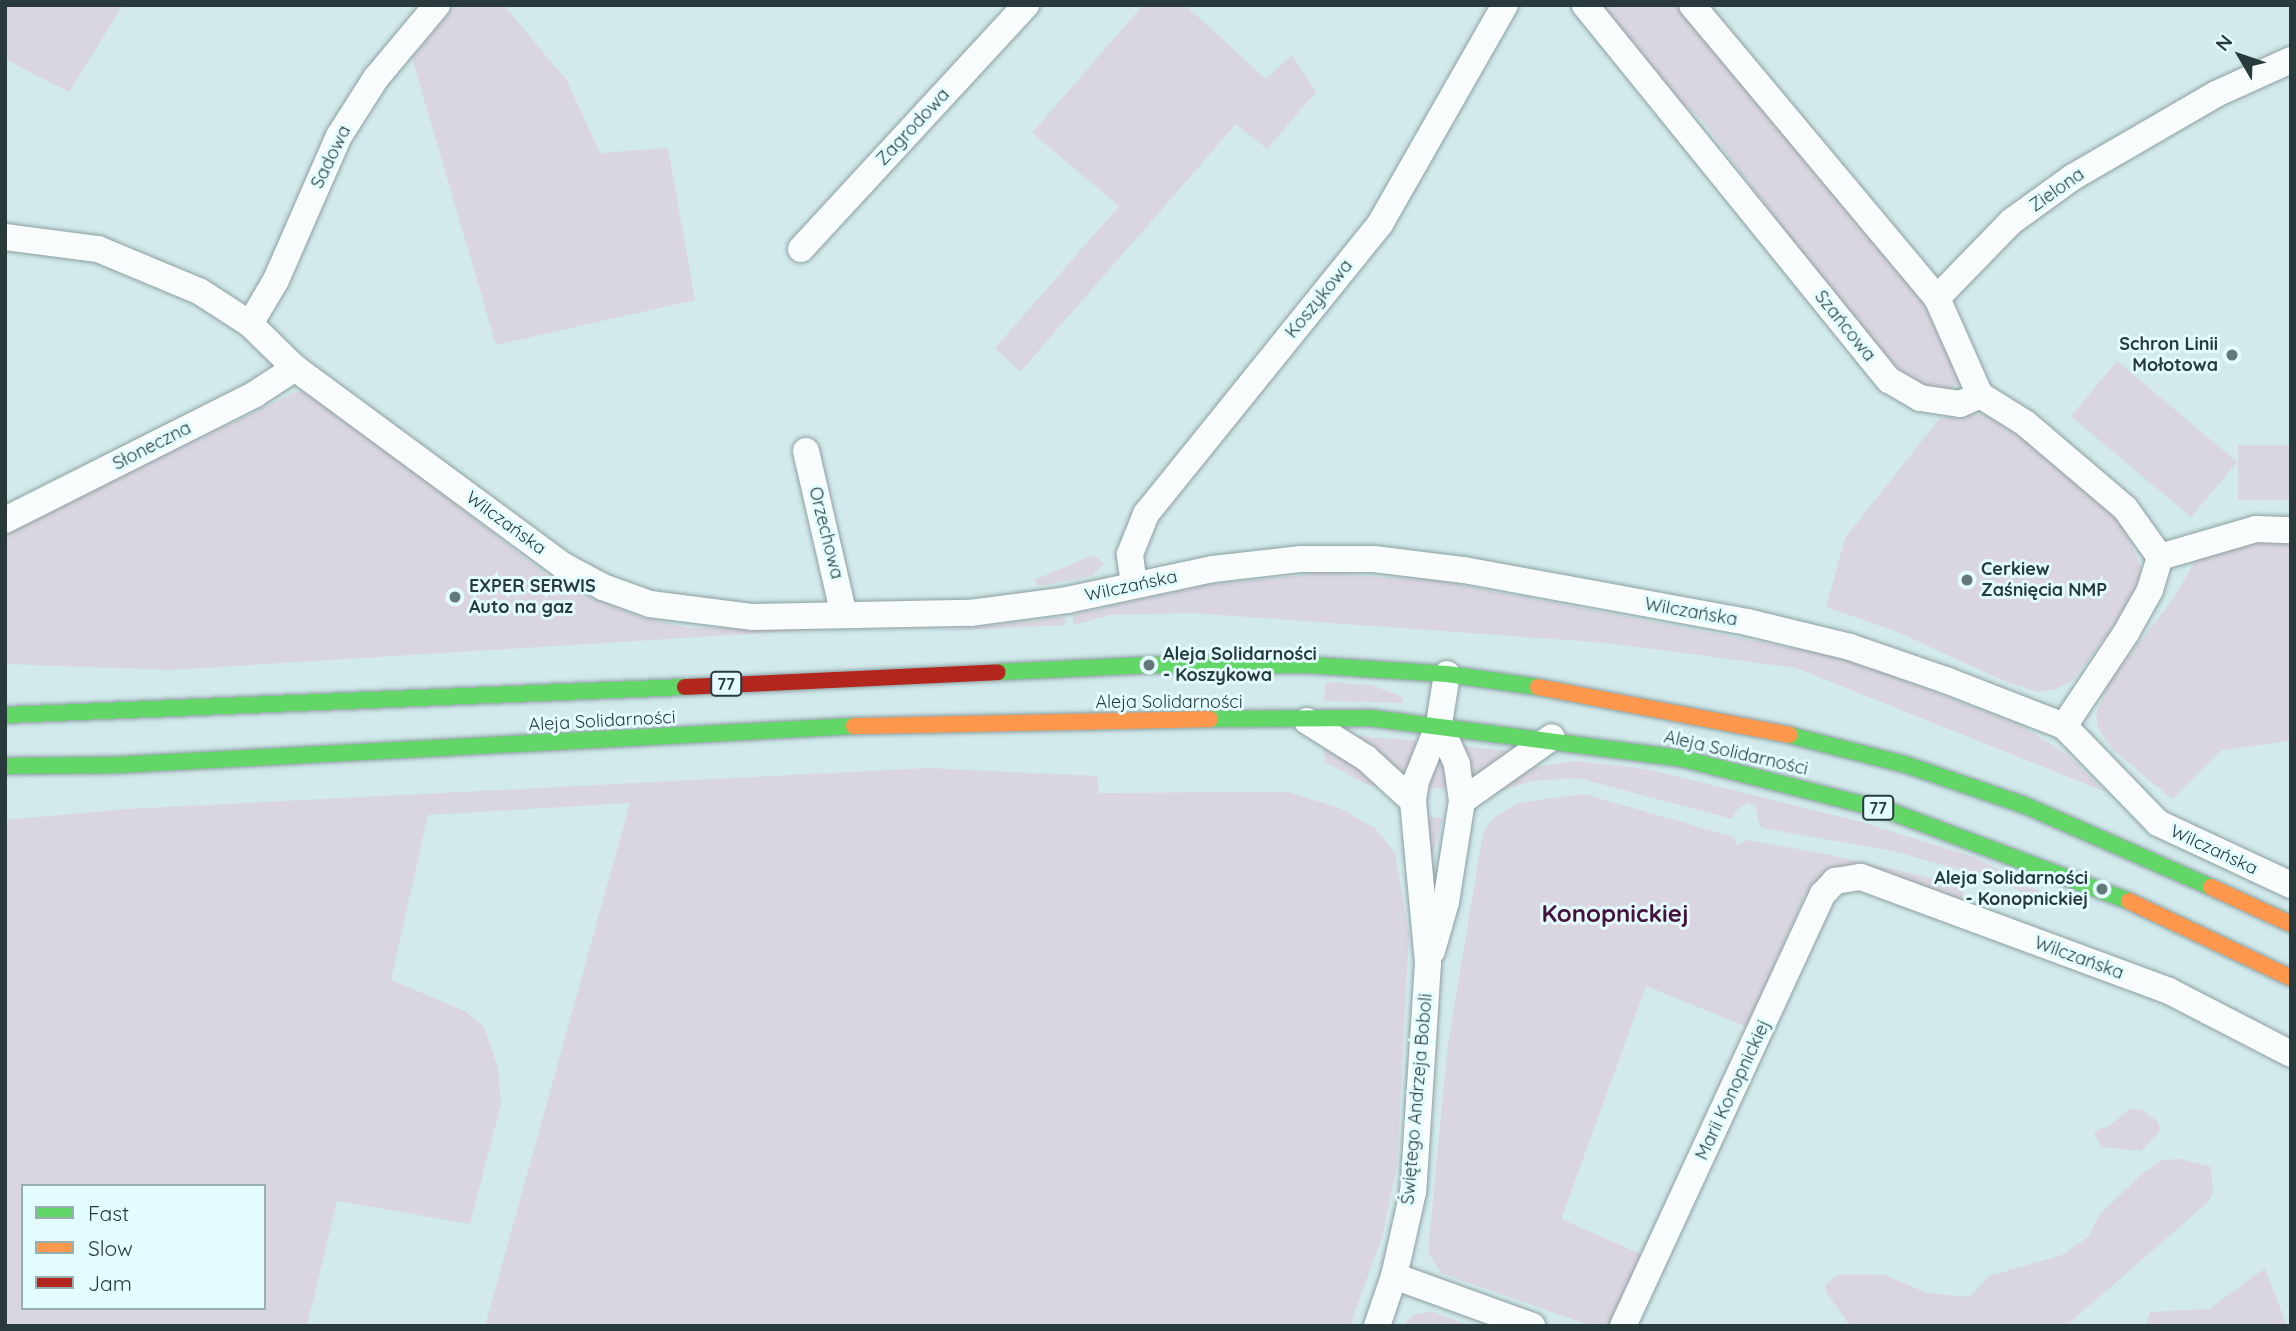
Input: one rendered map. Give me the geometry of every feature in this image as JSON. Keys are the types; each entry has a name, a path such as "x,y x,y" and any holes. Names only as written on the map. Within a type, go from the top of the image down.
{"highway":[{"name":"Aleja Solidarności","path":"5,715 200,710 1122,666 1309,665 1447,674 1598,698 1904,764 2025,805 2120,844 2291,924"},
{"name":"Aleja Solidarności","path":"5,766 115,765 959,721 1307,721 1371,718 1439,724 1552,737 1681,758 1892,812 2116,895 2291,978"}],"street":[{"name":"Sadowa","path":"250,324 276,280 339,136 376,78 437,5"},
{"name":"Zagrodowa","path":"801,249 1026,5"},
{"name":"Koszykowa","path":"1134,584 1130,554 1146,514 1380,224 1505,5"},
{"name":"Szańcowa","path":"1585,5 1889,380 1920,398 1961,404 1980,395"},
{"path":"1692,5 1937,298 1980,395 2025,423 2125,508 2160,557"},
{"name":"Zielona","path":"1937,298 2012,221 2073,177 2216,94 2291,60"},
{"name":"WiIczańska","path":"5,237 97,249 146,266 199,291 250,324 295,368 562,565 603,587 650,604 753,617 1001,611 1134,584 1301,559 1422,563 1747,622 1850,647 2064,726 2158,823 2291,885"},
{"name":"Słoneczna","path":"5,520 255,394 295,368"},
{"name":"Orzechowa","path":"806,451 844,615"},
{"path":"2160,557 2256,529 2291,530"},
{"path":"2064,726 2126,633 2150,590 2160,557"},
{"name":"Świętego Andrzeja Boboli","path":"1377,1326 1394,1276 1413,1192 1428,963 1413,801 1416,780 1439,724 1447,674"},
{"path":"1307,721 1366,758 1413,801"},
{"name":"Świętego Andrzeja Boboli","path":"1428,963 1446,902 1462,801 1457,764 1439,724"},
{"path":"1462,801 1552,737"},
{"name":"Wilczańska","path":"1861,877 2169,991 2291,1054"},
{"name":"Marii Konopnickiej","path":"1623,1326 1823,894 1835,881 1861,877"},
{"path":"1394,1276 1532,1326"}],"shaded area":[{"path":"5,5 123,5 69,92 5,59"},
{"path":"455,5 504,5 567,81 600,153 668,148 695,300 496,345 412,58"},
{"path":"1143,5 1185,5 1266,79 1292,55 1316,92 1267,149 1236,124 1020,372 995,348 1119,206 1032,133"},
{"path":"1597,5 1683,5 1912,285 1961,369 1958,384 1947,392 1927,395 1887,367 1701,119 1668,92"},
{"path":"2117,361 2237,462 2191,517 2071,416"},
{"path":"298,391 315,394 552,579 591,598 641,617 690,628 842,628 171,670 5,664 5,532"},
{"path":"1984,414 2068,468 2123,524 2142,570 2133,600 2073,680 2056,689 2038,692 2006,682 1898,632 1826,607 1845,538 1940,418"},
{"path":"2238,445 2291,445 2291,500 2238,500"},
{"path":"2271,537 2291,543 2291,740 2220,751 2172,799 2111,748 2098,728 2096,715 2110,680 2173,599 2198,556"},
{"path":"1093,555 1104,563 1092,576 1039,586 1034,580"},
{"path":"1324,573 1438,581 1824,654 1875,669 2024,727 2069,756 2106,792 1796,668 1608,643 1194,613 1110,615 1073,625 1073,615 1204,585"},
{"path":"1065,617 1066,625 938,631"},
{"path":"1325,682 1371,685 1400,696 1404,703 1324,701"},
{"path":"1347,735 1418,741 1405,782"},
{"path":"1463,746 1509,751 1471,785"},
{"path":"1324,750 1350,761 1381,787 1370,786 1325,762"},
{"path":"1435,756 1445,757 1447,789 1427,788"},
{"path":"1578,761 1646,769 1858,821 1974,857 2060,902 2057,909 1996,880 1889,850 1761,828 1755,806 1748,803 1735,811 1732,819 1578,778 1532,781 1494,793 1533,767"},
{"path":"929,768 1097,776 1099,793 1289,792 1339,808 1375,828 1395,853 1409,934 1397,1164 1383,1234 1350,1326 485,1326 630,803 428,815 391,980 465,1011 484,1027 498,1068 501,1104 470,1224 337,1201 307,1326 5,1326 5,820 128,809"},
{"path":"1584,794 1734,837 1737,845 1746,840 1821,853 1967,886 1959,903 1828,871 1810,897 1805,895 1747,1027 1646,986 1561,1219 1643,1255 1610,1326 1591,1326 1441,1273 1428,1253 1447,1051 1483,833 1492,819 1517,803"},
{"path":"1428,817 1443,818 1433,854 1431,853"},
{"path":"2129,1109 2143,1110 2158,1122 2160,1131 2141,1151 2102,1147 2094,1134 2098,1129 2108,1127"},
{"path":"2180,1159 2211,1167 2213,1192 2208,1202 2066,1326 1850,1326 1826,1292 1825,1285 1836,1275 1885,1275 1927,1293 1970,1297 1989,1276 2062,1255 2088,1237 2100,1214 2143,1173 2162,1160"},
{"path":"2265,1268 2287,1326 2145,1326 2150,1312 2209,1309"},
{"path":"1434,1312 1471,1326 1402,1326 1414,1315"}],"traffic: fast":[{"path":"998,672 1149,665 1309,665 1447,674 1538,687"},
{"path":"5,715 685,687"},
{"path":"1210,719 1371,718 1680,758 1892,812 2129,901"},
{"path":"5,766 115,765 854,726"},
{"path":"1789,735 1904,764 2024,805 2211,887"}],"traffic: slow":[{"path":"1538,687 1789,735"},
{"path":"854,726 1210,719"},
{"path":"2211,887 2291,924"},
{"path":"2129,901 2291,978"}],"traffic: jam":[{"path":"685,687 998,672"}],"place":[{"name":"Schron Linii Mołotowa","path":"2232,355"},
{"name":"Cerkiew Zaśnięcia NMP","path":"1967,580"},
{"name":"EXPER SERWIS Auto na gaz","path":"455,597"},
{"name":"Aleja Solidarności - Koszykowa","path":"1149,665"},
{"name":"Aleja Solidarności - Konopnickiej","path":"2102,889"}],"district":[{"name":"Konopnickiej","path":"1615,914"}]}
